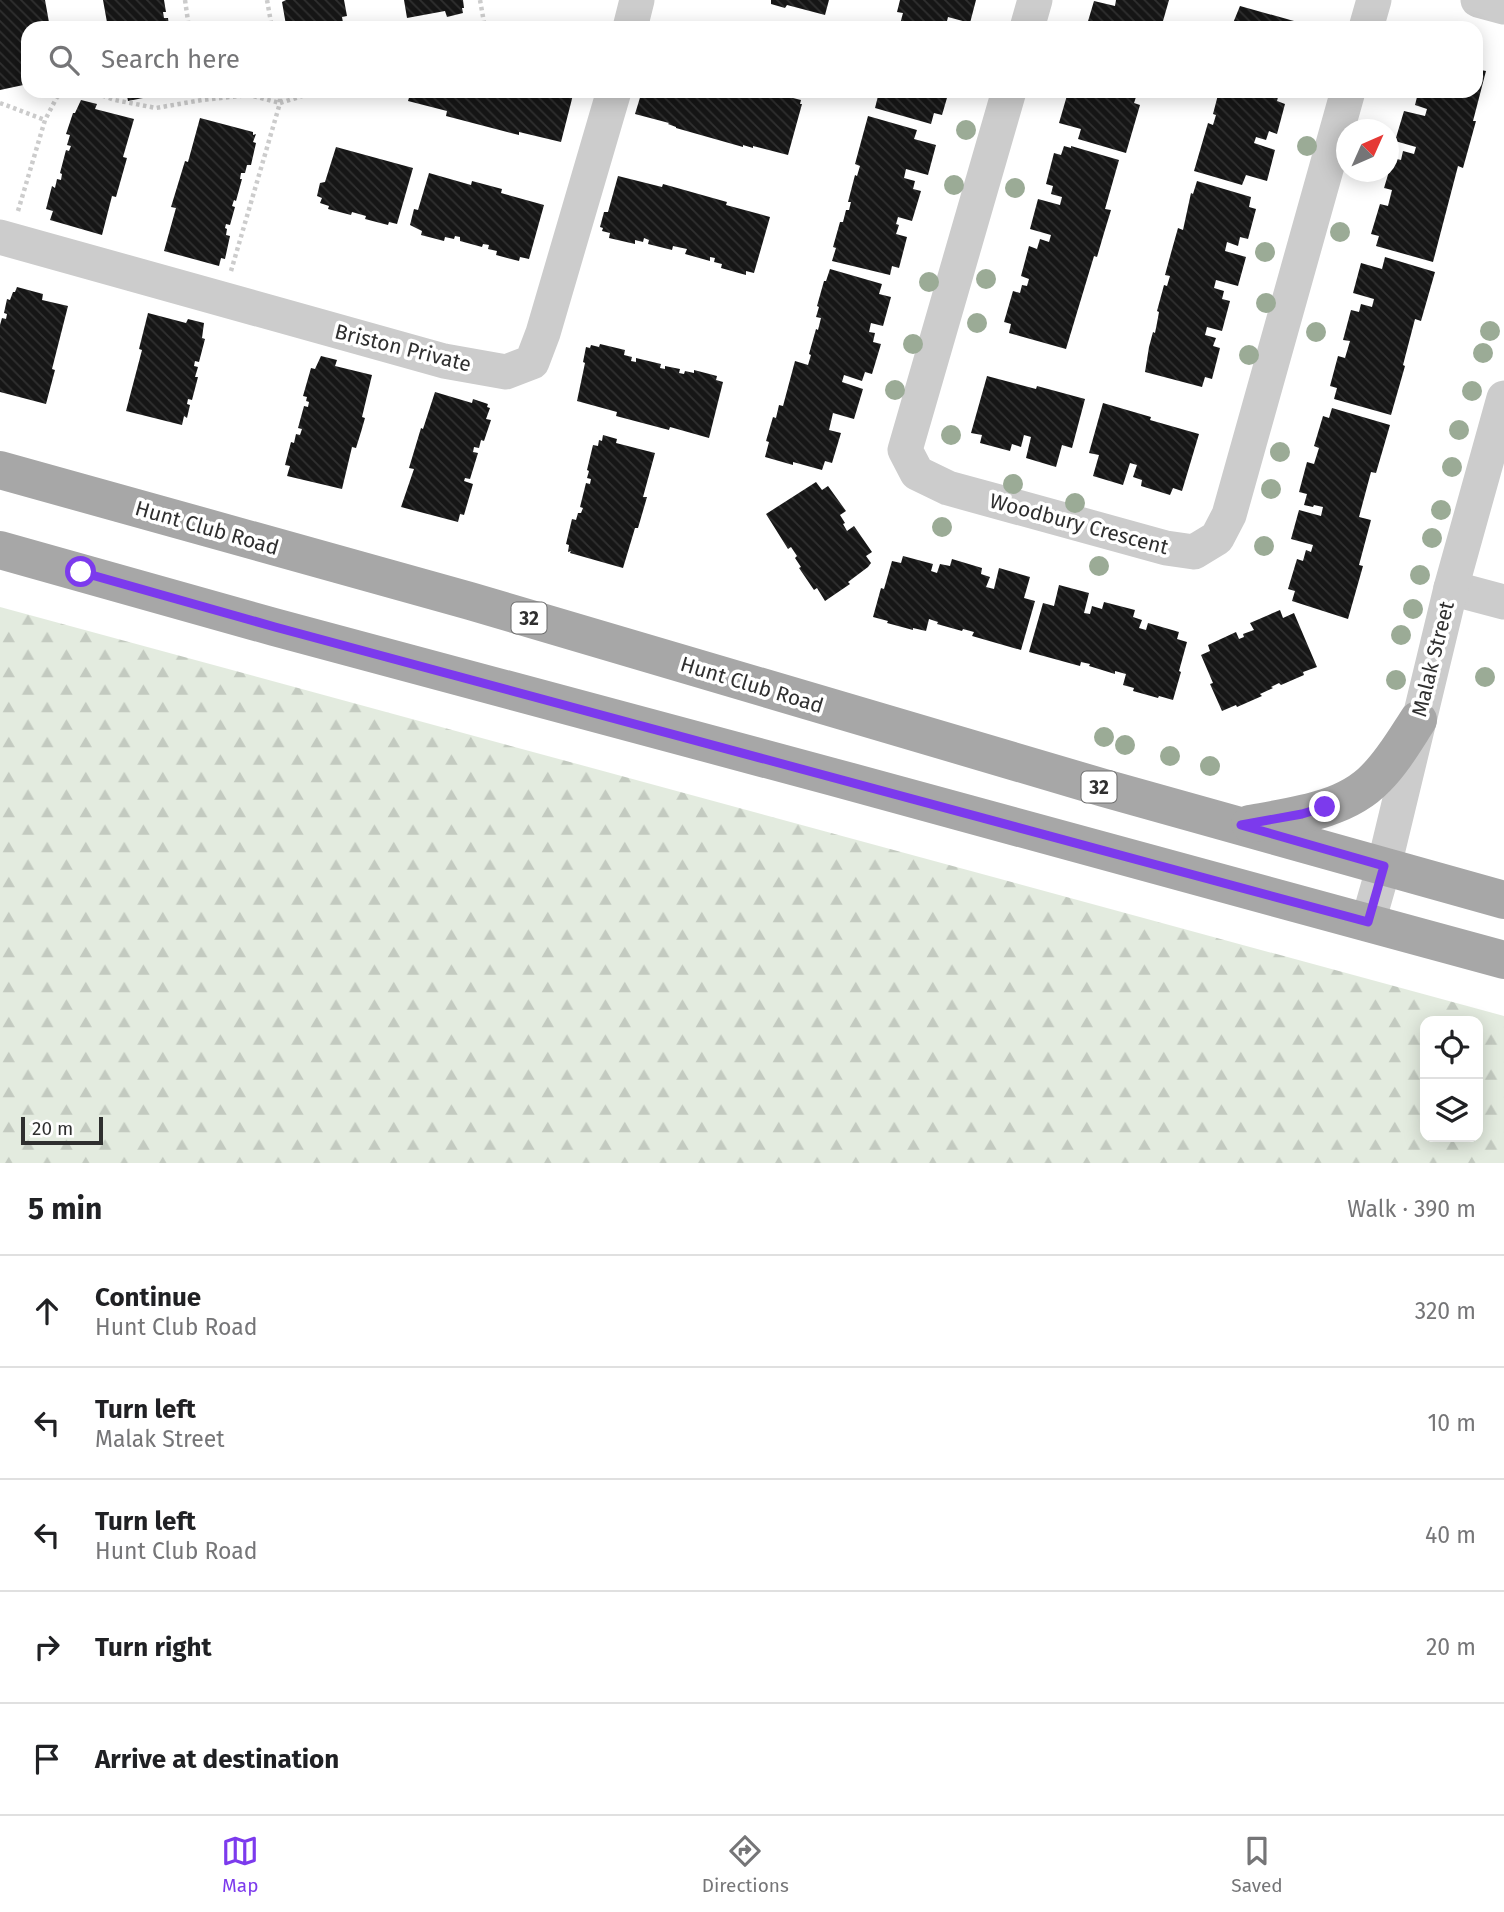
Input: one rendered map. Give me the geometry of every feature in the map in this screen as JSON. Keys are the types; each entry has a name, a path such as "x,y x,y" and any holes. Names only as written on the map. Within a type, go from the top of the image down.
{"main road":[{"name":"Hunt Club Road","path":"0,470 470,601 1104,788 1504,900"},
{"path":"0,550 288,631 1504,960"},
{"path":"1241,825 1302,814 1360,792 1375,780 1418,720"}],"street":[{"path":"632,21 637,0"},
{"path":"1029,21 1035,0"},
{"path":"1368,21 1374,0"},
{"path":"1478,0 1504,7"},
{"name":"Briston Private","path":"5,239 444,361 506,372 532,362 612,98"},
{"name":"Woodbury Crescent","path":"1007,98 905,450 917,473 948,488 1166,548 1194,552 1217,538 1229,515 1346,98"},
{"name":"Malak Street","path":"1368,922 1451,588 1504,398"},
{"path":"1451,588 1504,602"}],"path":[{"path":"185,0 188,21"},
{"path":"267,0 271,21"},
{"path":"480,0 484,21"},
{"path":"5,239 45,120 56,98"},
{"path":"109,98 156,108 221,98"},
{"path":"261,98 280,103 296,98"},
{"path":"223,299 280,98"},
{"path":"0,103 45,120"}],"green space":[{"path":"0,607 1504,1016 1504,1163 0,1163"}],"building":[{"path":"0,0 45,0 49,21 21,21 21,86 0,90"},
{"path":"103,0 164,0 164,18 168,18 168,21 107,21"},
{"path":"344,0 347,16 342,17 343,21 285,21 282,2"},
{"path":"404,0 463,0 464,8 463,13 447,17 445,11 407,18"},
{"path":"771,0 829,0 825,15 787,5 785,8 771,4"},
{"path":"900,0 976,0 971,21 948,17 947,21 901,21 903,13 897,12"},
{"path":"1116,0 1169,0 1163,21 1088,21 1094,1 1115,6"},
{"path":"1240,6 1294,21 1234,21"},
{"path":"409,98 572,98 561,142 519,132 519,135 446,116 447,111 408,101"},
{"path":"640,98 793,98 801,100 802,104 788,155 753,146 743,147 635,114"},
{"path":"878,98 947,98 942,115 934,113 931,124 875,108"},
{"path":"1066,98 1136,98 1134,103 1140,105 1126,153 1078,139 1081,129 1059,123"},
{"path":"1217,98 1278,98 1277,101 1285,104 1277,134 1269,131 1266,140 1256,137 1254,143 1275,150 1267,181 1246,175 1242,185 1194,171 1208,123 1213,125 1216,115 1213,114"},
{"path":"1417,98 1479,98 1473,121 1476,121 1463,168 1458,166 1433,262 1376,246 1379,236 1371,234 1380,204 1388,206 1392,190 1384,188 1386,182 1399,182 1399,160 1403,151 1414,154 1416,147 1399,142 1399,128 1404,111 1425,116 1427,109 1415,105"},
{"path":"81,100 97,104 95,109 134,119 123,157 127,158 116,197 112,196 102,235 50,220 53,211 46,209 52,186 55,188 57,179 61,180 60,173 66,150 69,151 71,146 67,145 70,135 66,134"},
{"path":"868,116 917,130 914,139 936,145 928,175 906,169 904,178 915,181 913,189 921,191 912,221 898,217 896,234 907,237 899,268 892,266 890,275 832,261 840,222 843,222 846,210 849,210 851,202 848,202 860,166 855,164"},
{"path":"200,118 256,134 251,165 247,165 245,173 241,173 242,179 232,206 235,207 230,225 226,224 226,235 230,236 225,259 221,258 219,266 164,251 176,208 171,207 185,161 188,162"},
{"path":"1064,146 1119,160 1105,209 1111,210 1066,349 1009,333 1011,324 1004,322 1013,291 1020,293 1022,285 1027,286 1029,279 1021,276 1029,246 1037,249 1040,239 1049,242 1051,235 1030,229 1038,199 1060,205 1062,197 1051,194 1053,186 1046,184 1054,153 1061,155"},
{"path":"336,147 413,168 397,224 389,222 388,225 365,219 366,216 352,212 351,215 328,209 329,206 320,203 322,198 317,196 320,183 325,182"},
{"path":"429,173 471,185 472,181 502,189 501,193 544,205 529,259 520,257 519,261 496,255 497,251 488,249 489,245 483,244 482,247 460,241 460,237 445,237 444,241 421,235 422,231 410,225 414,209 418,210"},
{"path":"618,176 662,187 663,184 770,217 754,273 746,271 746,275 721,268 722,264 714,262 715,258 710,257 710,261 685,254 687,249 673,246 672,250 648,244 649,240 644,238 643,242 635,240 635,244 609,238 610,233 602,231 603,228 600,227 604,212 608,212"},
{"path":"1197,181 1251,197 1249,207 1256,209 1248,239 1240,237 1238,246 1227,242 1225,251 1246,257 1238,286 1216,280 1214,288 1224,291 1222,299 1230,301 1222,331 1207,327 1205,335 1216,338 1213,346 1220,348 1212,379 1205,377 1202,387 1145,372 1157,323 1157,311 1164,285 1167,286 1170,276 1165,275 1178,228 1183,230 1191,193 1193,194"},
{"path":"1385,257 1435,272 1421,321 1415,319 1391,415 1334,399 1337,388 1330,386 1338,356 1345,358 1350,341 1343,340 1351,310 1359,312 1361,304 1372,307 1374,299 1353,293 1361,263 1382,269"},
{"path":"830,269 882,284 879,294 891,297 883,326 871,323 869,332 875,333 873,342 881,344 872,374 865,372 862,381 844,375 842,382 863,389 854,419 833,413 829,430 841,433 832,463 825,461 822,470 765,457 769,442 766,441 773,417 776,418 779,405 783,406 795,361 808,365 821,318 816,317 817,306"},
{"path":"17,287 43,294 42,300 68,306 46,404 0,392 0,325 2,318 6,319 7,314 4,313 7,299 10,300"},
{"path":"148,313 186,323 188,319 204,323 202,338 205,339 199,362 195,361 194,366 198,367 195,377 198,377 192,400 188,399 187,404 190,405 187,418 184,416 182,425 126,411 142,350 139,349"},
{"path":"600,344 625,350 624,355 632,357 631,361 636,362 636,358 661,364 660,368 665,369 665,366 680,369 679,373 694,373 694,370 717,376 716,380 723,382 709,438 616,416 617,412 577,401 586,347 599,347"},
{"path":"321,356 337,360 335,366 372,375 362,417 365,418 356,448 352,447 342,489 287,476 290,466 285,465 291,442 294,443 296,434 300,435 302,429 298,428 304,406 308,407 307,397 303,396 311,368 315,369"},
{"path":"987,376 1085,399 1072,448 1062,445 1056,467 1026,458 1031,437 1024,435 1021,447 1012,444 1010,451 980,443 982,435 971,433"},
{"path":"435,392 472,403 473,399 488,404 487,407 490,408 486,419 491,420 484,441 481,440 479,448 474,447 473,452 478,453 470,479 465,478 464,481 473,484 464,515 460,514 458,522 401,507 414,469 409,468"},
{"path":"1103,403 1199,434 1182,491 1173,488 1170,495 1141,486 1142,480 1133,477 1137,465 1130,463 1123,485 1093,476 1099,455 1089,453"},
{"path":"1332,408 1390,425 1376,473 1371,472 1359,517 1371,520 1359,565 1363,566 1348,619 1292,601 1295,591 1288,589 1297,559 1303,561 1306,550 1311,552 1313,545 1291,539 1299,510 1321,516 1323,507 1304,505 1307,494 1299,492 1307,462 1314,464 1319,448 1314,446 1323,416 1329,418"},
{"path":"603,435 617,439 616,443 655,453 643,497 647,497 623,568 570,553 569,545 566,544 572,519 576,520 583,508 580,507 586,483 590,484 587,470 593,445 598,446"},
{"path":"816,482 822,490 828,486 846,511 840,515 847,531 854,526 872,552 866,556 871,563 868,567 848,582 850,584 825,601 799,568 801,567 795,558 797,556 791,547 788,549 766,514"},
{"path":"903,556 933,564 931,571 937,573 940,564 950,566 952,559 982,568 981,574 990,577 986,587 994,589 999,568 1030,577 1024,598 1035,601 1021,650 972,636 974,632 937,624 938,622 929,619 926,631 913,630 873,617 892,561 901,563"},
{"path":"1059,585 1089,593 1084,613 1090,614 1092,606 1102,609 1104,602 1135,610 1133,617 1142,620 1139,628 1146,630 1148,623 1179,632 1177,639 1187,642 1173,700 1133,691 1134,688 1123,685 1126,674 1115,671 1115,674 1089,666 1090,664 1081,662 1080,666 1029,652 1043,603 1054,606"},
{"path":"1280,610 1283,618 1294,613 1317,667 1281,685 1279,683 1271,687 1273,688 1260,694 1262,696 1222,711 1201,655 1210,651 1208,645 1236,632 1239,639 1244,637 1243,634 1254,630 1250,623"}],"route":[{"path":"81,572 275,627 1368,922 1384,866 1241,825 1325,807"}]}
